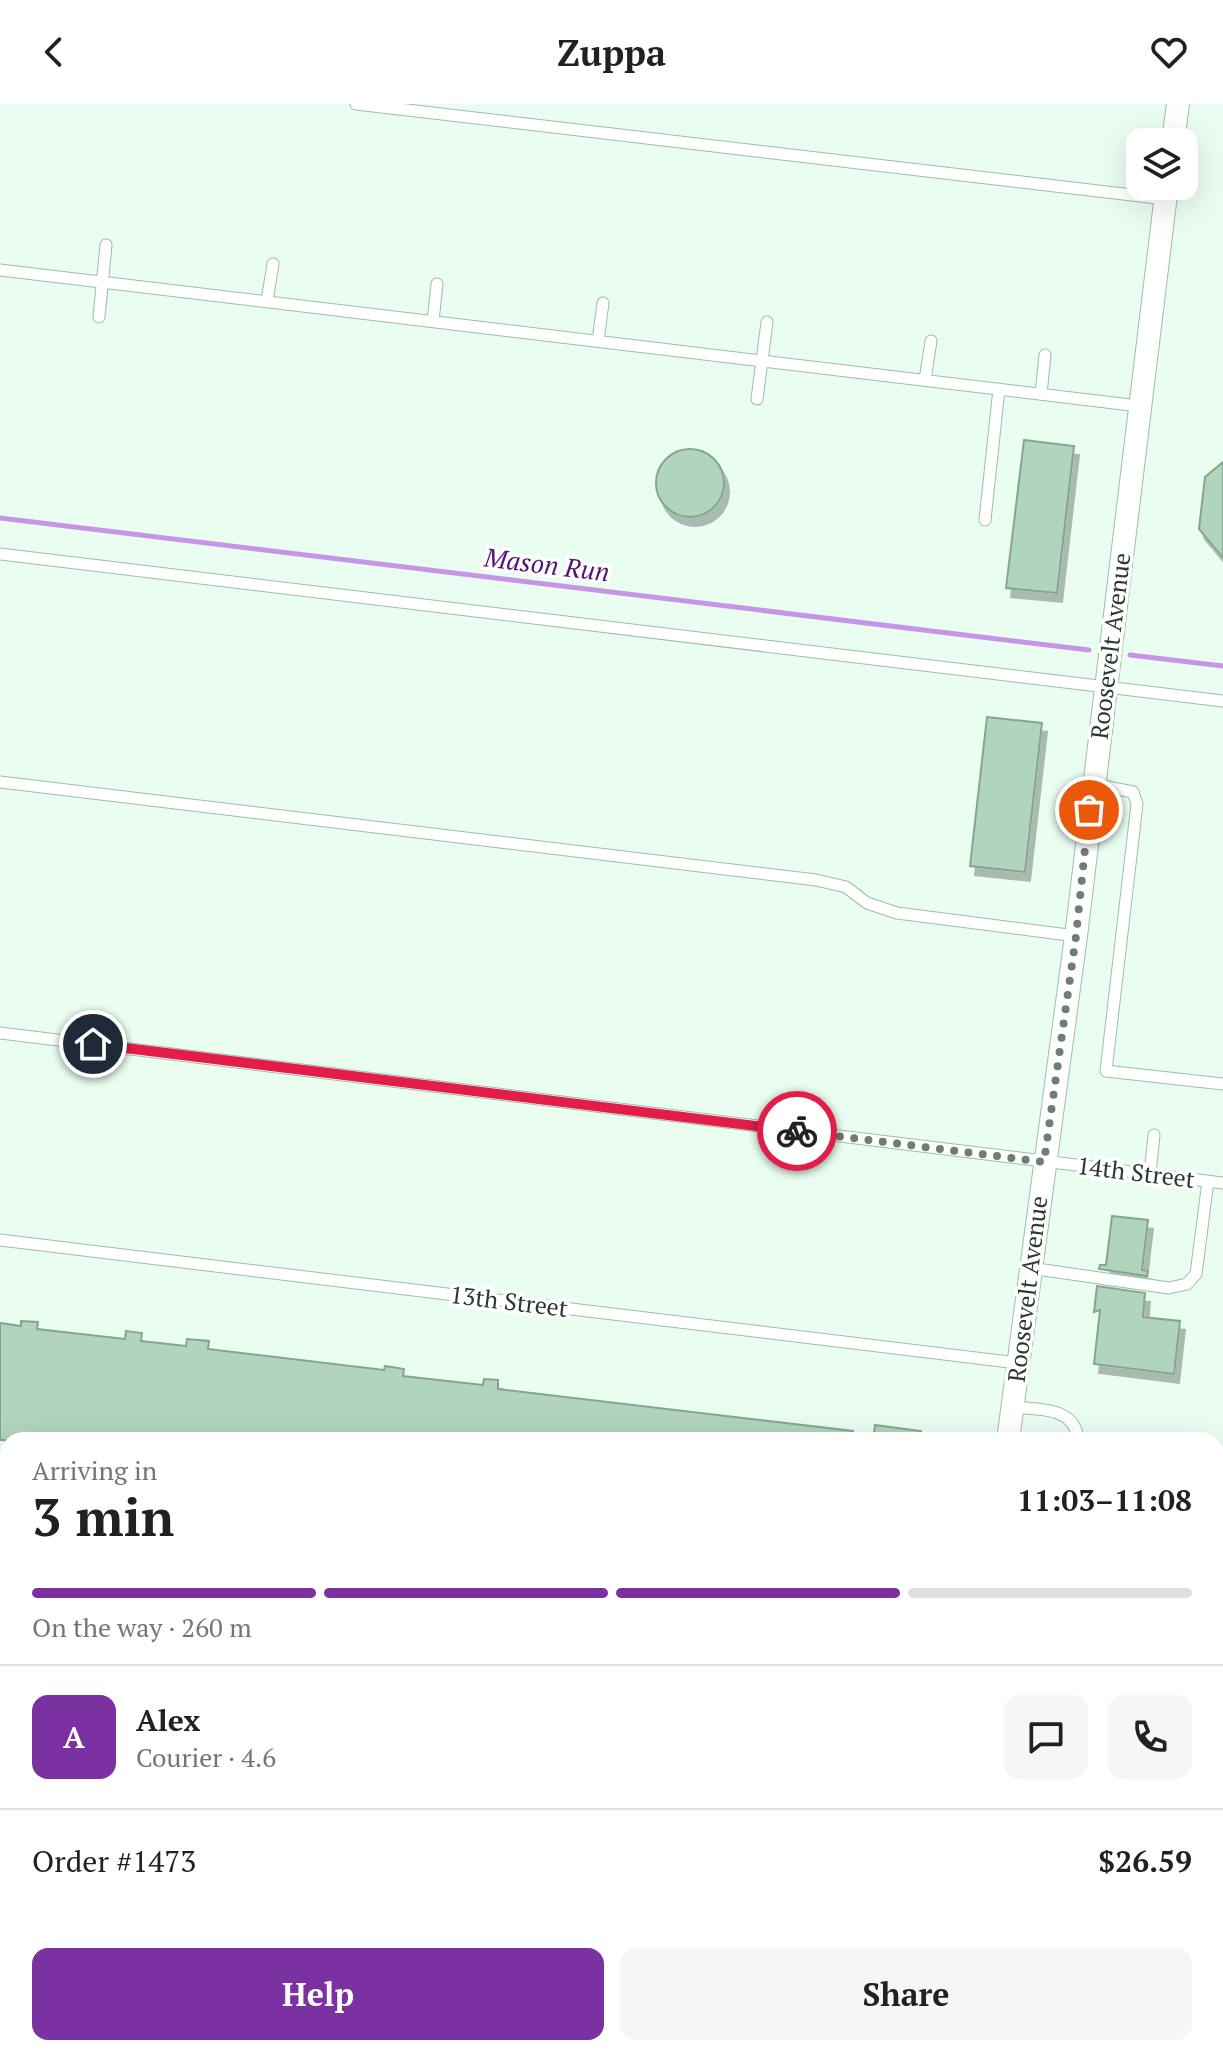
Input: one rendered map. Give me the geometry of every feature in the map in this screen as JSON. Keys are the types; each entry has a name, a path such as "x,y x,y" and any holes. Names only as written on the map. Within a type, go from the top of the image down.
{"street":[{"path":"1175,128 1178,104"},
{"name":"Roosevelt Avenue","path":"1009,1432 1076,936 1092,784 1166,200"}],"lane":[{"path":"356,104 1126,188"},
{"path":"99,317 106,245"},
{"path":"267,301 273,264"},
{"path":"0,270 1139,406"},
{"path":"433,321 437,284"},
{"path":"598,341 603,303"},
{"path":"757,399 767,322"},
{"path":"925,380 931,341"},
{"path":"1041,394 1045,355"},
{"path":"985,520 999,389"},
{"path":"0,554 1223,701"},
{"path":"0,782 816,880 846,887 867,903 897,913 1076,936"},
{"path":"1092,784 1133,792 1137,804 1106,1071 1223,1084"},
{"name":"14th Street","path":"0,1033 1223,1183"},
{"path":"1150,1174 1154,1135"},
{"path":"1030,1268 1169,1288 1187,1284 1196,1274 1208,1181"},
{"name":"13th Street","path":"0,1240 1018,1363"},
{"path":"1012,1407 1055,1411 1069,1417 1077,1432"}],"building":[{"path":"1024,440 1074,446 1057,593 1006,588"},
{"path":"690,449 714,459 724,483 714,507 690,517 666,507 656,483 666,459"},
{"path":"1223,462 1223,558 1199,529 1205,477"},
{"path":"987,717 1042,723 1025,872 970,866"},
{"path":"1112,1216 1148,1220 1142,1270 1148,1271 1147,1276 1099,1269 1100,1265 1106,1265"},
{"path":"1097,1286 1145,1293 1143,1317 1180,1321 1174,1374 1094,1364 1100,1310 1094,1312"},
{"path":"21,1321 38,1322 37,1329 125,1339 126,1331 142,1333 141,1341 186,1346 187,1339 209,1341 208,1349 384,1370 385,1366 404,1369 403,1376 483,1385 484,1379 498,1380 498,1389 853,1432 0,1432 0,1323 21,1326"},
{"path":"875,1425 921,1431 921,1432 874,1432"}],"waterway":[{"name":"Mason Run","path":"0,518 1089,650"},
{"name":"Mason Run","path":"1130,655 1223,666"}],"way so far":[{"path":"797,1131 1044,1162 1076,936 1089,810"}],"route":[{"path":"93,1044 797,1131"}]}
